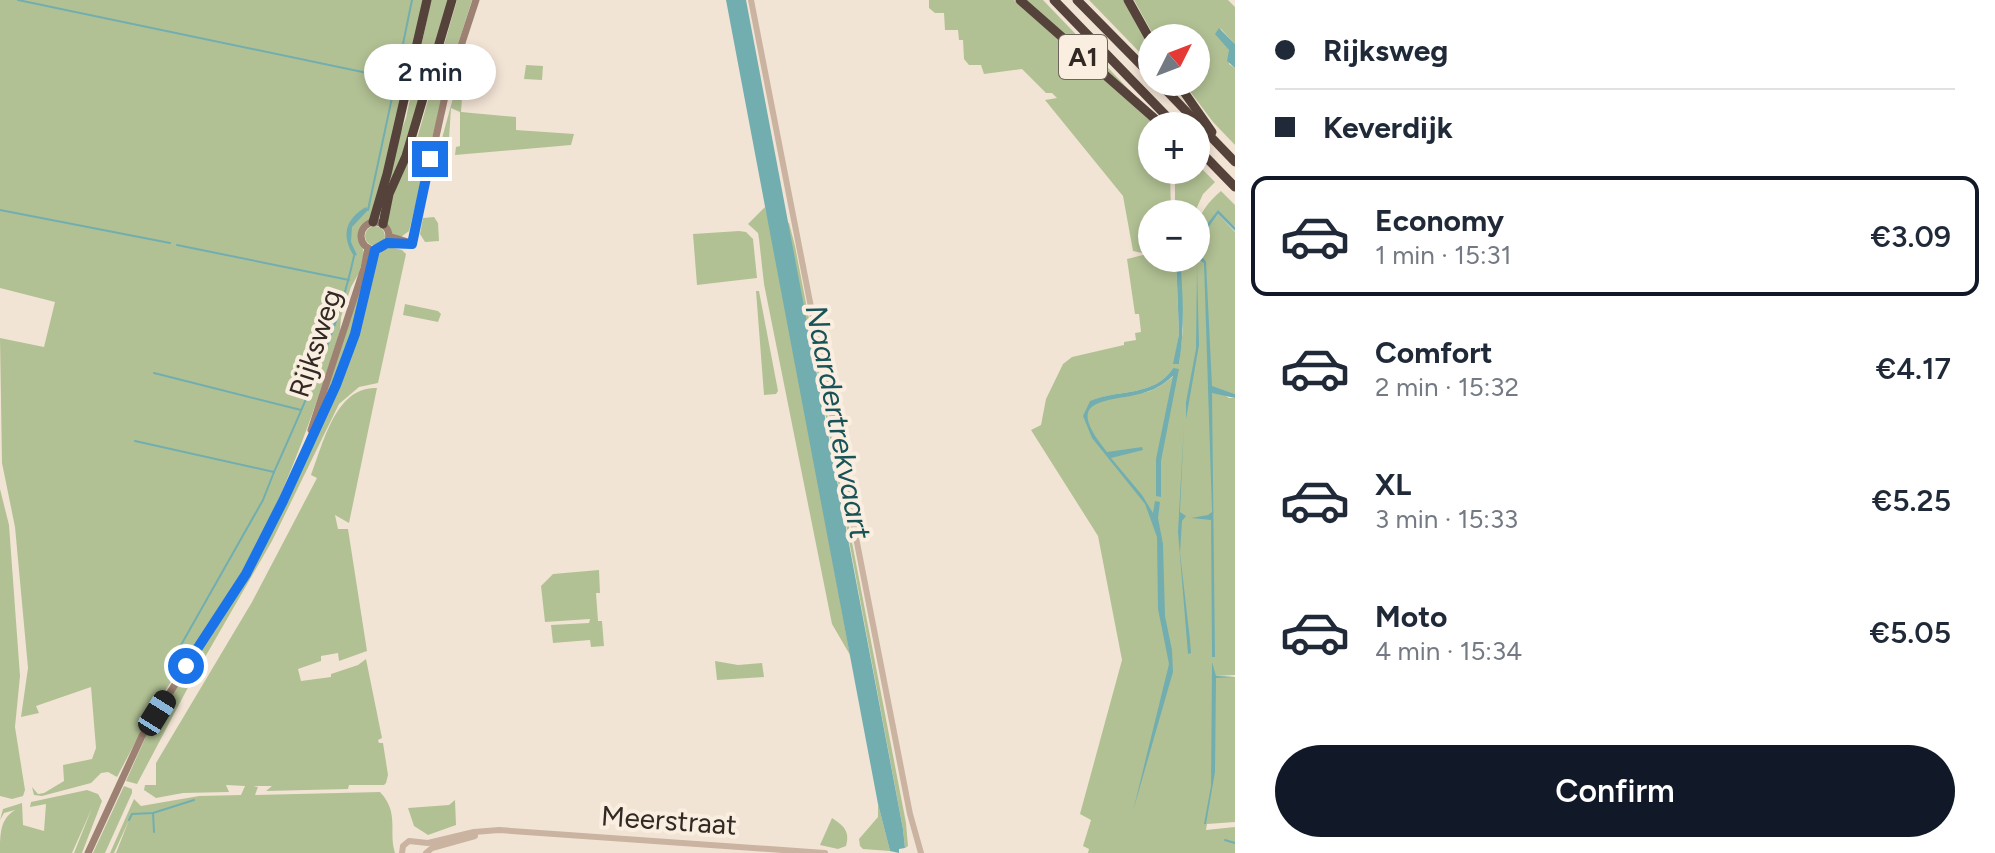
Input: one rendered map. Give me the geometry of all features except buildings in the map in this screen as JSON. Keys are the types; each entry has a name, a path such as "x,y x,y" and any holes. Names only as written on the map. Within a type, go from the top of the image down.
{"highway":[{"path":"378,223 427,0"},
{"path":"378,223 406,156 452,0"},
{"name":"A1","path":"1020,0 1147,112"},
{"name":"A1","path":"1054,0 1162,112"},
{"name":"A1","path":"1077,0 1138,62"},
{"name":"A1","path":"1128,0 1141,24"},
{"path":"1172,96 1232,158"},
{"path":"1187,96 1232,158"},
{"path":"1210,162 1234,187"},
{"path":"1210,166 1234,187"}],"main road":[{"path":"371,249 388,239 412,244 446,92 476,0"},
{"path":"378,223 388,239"},
{"name":"Rijksweg","path":"88,853 142,736 246,574 283,501 304,452 371,249 361,235 365,226 378,223"}],"street":[{"path":"751,0 910,814 921,852 911,853"},
{"name":"Meerstraat","path":"402,853 403,846 409,841 431,843 485,831 825,853"},
{"name":"Meerstraat","path":"426,853 432,848 475,836 510,832"},
{"path":"421,843 426,853"}],"green space":[{"path":"0,0 425,0 372,219 363,224 358,233 364,253 359,273 341,317 340,331 317,401 262,536 226,600 159,700 117,777 108,772 101,773 91,783 42,796 34,795 32,787 38,794 44,793 64,781 63,765 92,759 96,748 91,687 36,706 39,713 21,717 28,668 15,527 2,463 0,338 44,347 55,302 0,288"},
{"path":"431,0 450,0 407,145 379,219 395,149 406,118"},
{"path":"457,0 472,0 447,79 409,231 401,237 392,233 387,223 392,192 416,142"},
{"path":"929,0 1014,0 1140,112 1138,184 1170,184 1171,200 1138,200 1138,252 1133,251 1123,196 1045,100 1057,98 1052,93 1046,93 1022,69 984,74 981,65 969,65 964,59 963,40 959,40 958,30 945,30 944,13 935,13 929,8"},
{"path":"1025,0 1043,0 1136,97"},
{"path":"1089,0 1125,0 1138,24 1138,51"},
{"path":"1134,0 1228,0 1235,7 1235,44 1220,28 1229,50 1229,64 1235,68 1235,145 1194,96 1210,96 1210,24 1147,24"},
{"path":"465,54 461,112 516,117 516,130 574,134 571,145 455,155 456,147 460,146 460,112 451,108 448,154 438,153"},
{"path":"526,65 543,66 542,80 524,79"},
{"path":"1210,177 1215,182 1200,200 1175,200 1175,184 1210,184"},
{"path":"1221,191 1235,205 1235,227 1218,211 1210,221 1210,202"},
{"path":"765,207 850,655 832,624 764,284 758,233 748,224"},
{"path":"1218,214 1235,232 1235,394 1213,387 1229,398 1235,398 1235,675 1216,676 1235,677 1235,822 1207,824 1206,830 1235,827 1235,853 1088,853 1089,849 1083,846 1091,820 1080,814 1122,660 1098,536 1031,430 1041,425 1046,399 1063,364 1072,357 1124,345 1124,342 1136,340 1135,333 1141,332 1139,314 1135,314 1127,259 1138,256 1138,272 1177,272 1179,334 1174,364 1179,364 1183,329 1181,272 1210,272 1210,225","holes":["1173,368 1178,373 1143,393 1107,398 1088,411 1091,401 1156,384"]},
{"path":"434,217 438,223 439,241 425,242 420,234 423,218"},
{"path":"786,222 789,223 795,246 906,823 908,846 905,848 822,396"},
{"path":"375,226 382,229 385,236 382,243 375,246 368,243 365,236 368,229"},
{"path":"746,232 753,239 757,278 697,285 693,234"},
{"path":"389,247 406,254 378,383 359,387 339,404 272,541 193,678 137,784 126,781 147,734 225,613 337,389 376,256"},
{"path":"368,271 351,337 312,432 361,280"},
{"path":"756,291 759,291 778,391 776,394 764,395"},
{"path":"405,304 438,311 441,314 438,322 403,315"},
{"path":"377,388 349,523 335,515 338,529 348,529 367,651 339,661 338,653 321,656 321,661 298,669 301,681 331,677 331,674 366,659 382,738 378,740 383,743 388,775 386,783 349,785 348,789 266,791 272,786 253,786 258,787 255,795 380,792 392,815 395,853 116,853 129,820 114,853 110,853 134,799 141,806 199,796 241,795 245,786 226,785 229,792 183,793 156,798 144,790 145,785 156,785 156,763 252,602 317,478 311,475 333,420 351,397 363,390"},
{"path":"0,489 9,525 20,676 15,727 25,790 23,796 12,799 0,796"},
{"path":"599,570 600,593 596,593 604,646 591,647 590,640 553,643 551,625 589,623 590,619 545,622 541,586 553,574"},
{"path":"715,661 738,665 762,663 764,677 717,680"},
{"path":"124,786 132,789 132,793 105,853 93,853"},
{"path":"87,790 98,794 102,801 82,853 74,853 92,808 72,853 0,853 4,823 15,810 4,813 0,820 3,809 22,803 23,825 44,831 46,804 30,807 31,802"},
{"path":"455,800 456,825 428,835 414,826 408,808 449,805"},
{"path":"878,804 890,851 863,849 860,846 859,839 878,817"},
{"path":"832,818 843,826 846,833 846,846 838,849 820,845"}],"water":[{"path":"726,0 746,0 903,829 905,848 899,849 899,853 890,851 878,804"},
{"path":"1219,28 1235,44 1235,68 1227,61 1229,50 1215,34"},
{"path":"366,207 368,210 352,227 351,242 357,255 354,256 347,242 347,228 353,217"},
{"path":"1218,210 1235,227 1235,231 1218,214 1210,225"},
{"path":"1177,272 1181,272 1183,324 1179,364 1173,364 1179,334"},
{"path":"1197,272 1199,345 1186,419 1186,402 1196,349"},
{"path":"1204,272 1212,386 1235,394 1235,398 1212,393 1215,657 1212,657 1211,520 1191,518 1212,512"},
{"path":"1173,368 1179,369 1161,461 1161,497 1156,496 1156,459 1173,376 1152,390 1097,404 1090,410 1088,419 1107,452 1142,447 1143,450 1111,458 1153,513 1155,501 1160,502 1158,518 1163,544 1165,616 1173,672 1133,811 1169,664 1158,609 1157,537 1145,504 1092,438 1083,416 1090,401 1146,388 1156,384"},
{"path":"1184,423 1180,512 1186,516 1182,521 1180,553 1190,640 1191,653 1188,654 1178,532"},
{"path":"1212,662 1216,676 1235,677 1216,678 1215,772 1204,824 1211,786"}],"waterway":[{"path":"18,0 396,79 368,210"},
{"path":"396,78 412,0"},
{"path":"0,210 170,243"},
{"path":"177,245 349,280"},
{"path":"274,472 330,339 354,256"},
{"path":"154,373 301,410"},
{"path":"135,441 274,472 263,500 181,645"},
{"path":"129,820 132,814 153,813 194,800"},
{"path":"153,813 154,832"},
{"path":"1225,840 1235,843"}],"route":[{"path":"186,666 246,574 336,385 355,334 375,250 387,243 412,244 430,159"}],"water label":[{"name":"Naardertrekvaart","path":"838,422"}]}
